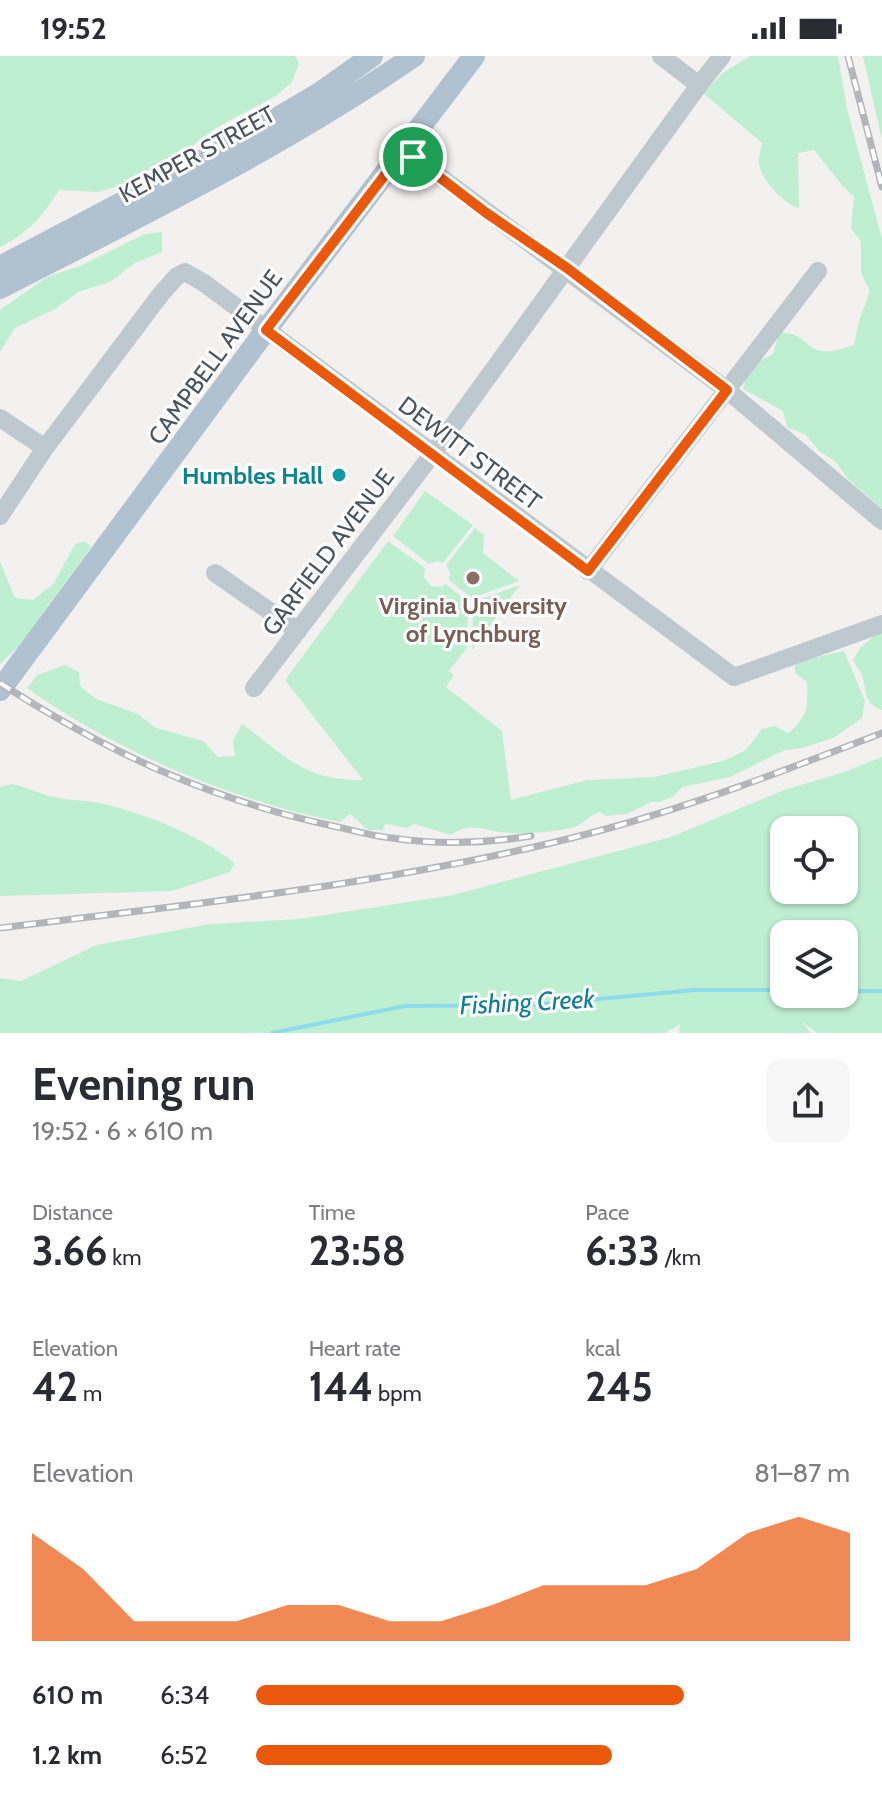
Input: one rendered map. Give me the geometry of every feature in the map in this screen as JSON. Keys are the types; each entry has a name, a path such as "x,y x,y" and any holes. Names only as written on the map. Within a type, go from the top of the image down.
{"main road":[{"name":"KEMPER STREET","path":"0,267 228,147 320,93 372,56"},
{"name":"KEMPER STREET","path":"0,288 220,173 370,86 414,56"},
{"name":"CAMPBELL AVENUE","path":"0,690 266,330 474,56"}],"street":[{"path":"661,56 699,85"},
{"name":"GARFIELD AVENUE","path":"254,688 432,455 722,56"},
{"path":"404,150 485,212 567,268 727,390 882,521"},
{"path":"588,571 818,271"},
{"name":"DEWITT STREET","path":"45,448 177,276 185,272 204,283 734,677 882,624"},
{"path":"0,418 45,448 0,516"},
{"path":"215,573 298,631"}],"green space":[{"path":"0,56 295,56 299,63 292,82 277,95 119,186 98,192 59,190 34,223 0,247"},
{"path":"750,56 838,56 847,109 882,239 882,509 806,435 787,427 783,411 743,389 749,366 773,354 779,333 799,337 821,351 854,345 870,291 861,273 861,242 851,228 854,197 814,150 798,153 799,208 786,202 761,170 762,143 703,93 723,73"},
{"path":"863,56 882,56 882,140"},
{"path":"162,232 162,252 135,263 110,282 78,292 55,309 15,328 0,352 0,310 47,277 80,266 145,234"},
{"path":"425,491 473,525 443,563 437,561 429,564 393,536"},
{"path":"475,528 484,535 483,553 519,581 472,598 449,580 446,565"},
{"path":"85,541 91,547 18,647 0,664 0,562 15,598 33,600 54,583 75,544"},
{"path":"388,541 425,568 424,577 431,586 446,584 469,603 466,649 449,671 454,675 446,687 502,731 511,800 587,780 654,777 723,761 746,750 762,729 775,726 788,733 800,722 807,705 807,682 795,673 795,662 844,651 865,701 862,718 833,738 785,750 730,777 682,787 673,797 651,802 627,814 606,816 599,812 577,826 551,831 507,833 469,828 451,835 414,824 407,828 385,824 383,830 368,830 350,814 340,822 217,787 176,771 97,732 27,688 37,675 65,665 79,672 80,686 96,699 138,714 156,728 203,741 218,757 235,756 233,741 242,724 284,756 310,771 325,776 363,780 285,680"},
{"path":"520,585 472,650 473,602"},
{"path":"882,629 882,710 869,701 862,676 853,660 860,648"},
{"path":"882,757 882,1033 817,1033 802,1022 811,1033 679,1033 680,1024 665,1033 0,1033 0,978 21,981 97,945 210,924 299,919 453,895 671,837 784,790"},
{"path":"12,784 54,797 98,803 138,814 189,835 235,863 230,872 172,891 0,896 0,787"}],"waterway":[{"name":"Fishing Creek","path":"272,1033 405,1006 536,1005 694,990 770,990"},
{"name":"Fishing Creek","path":"858,991 882,991"}],"railway":[{"path":"848,56 882,187"},
{"path":"0,683 80,731 160,770 243,802 287,815 370,834 426,842 531,836"},
{"path":"0,928 297,890 518,851 665,812 882,733"}],"place":[{"name":"Humbles Hall","path":"339,475"},
{"name":"Virginia University of Lynchburg","path":"473,578"}],"route":[{"path":"404,150 413,157 485,212 567,268 727,390 588,571 266,330 404,150"}]}
